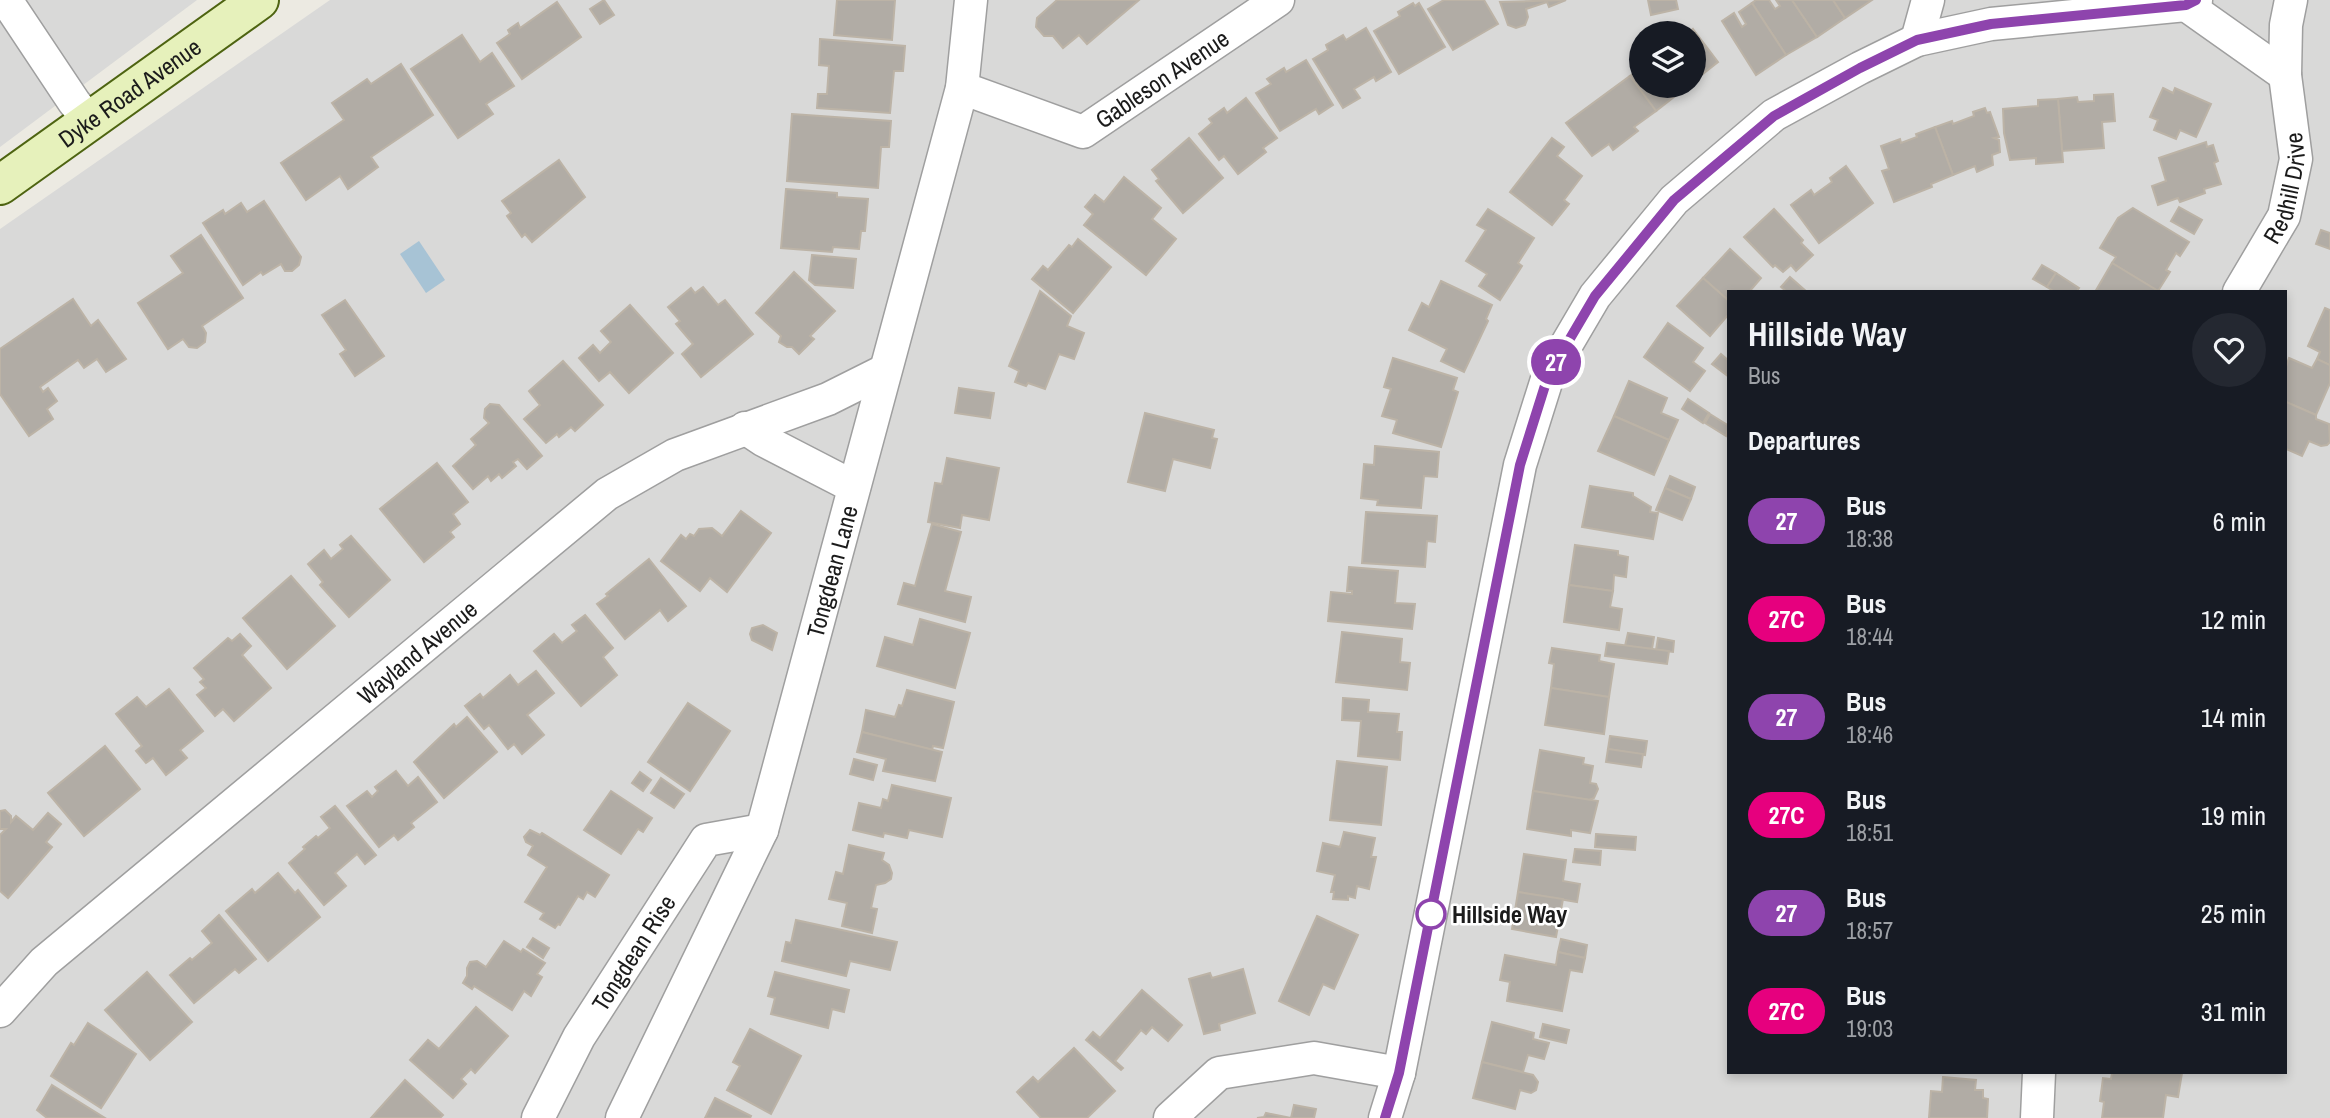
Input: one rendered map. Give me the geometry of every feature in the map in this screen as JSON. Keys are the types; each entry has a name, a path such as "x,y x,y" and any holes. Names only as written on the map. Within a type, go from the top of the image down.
{"street":[{"path":"6,0 90,122"},
{"name":"Dyke Road Avenue","path":"0,185 259,0"},
{"name":"Tongdean Lane","path":"622,1118 762,830 962,88 971,0"},
{"name":"Gableson Avenue","path":"962,88 1083,132 1278,0"},
{"path":"1917,40 1928,0"},
{"path":"2039,0 2070,16"},
{"name":"Redhill Drive","path":"2240,290 2284,216 2296,159 2285,75 2286,25 2291,0"},
{"path":"1385,1118 1399,1073 1520,465 1548,376 1595,296 1674,200 1774,116 1860,68 1917,40 1991,24 2191,2 2285,75"},
{"name":"Wayland Avenue","path":"0,1011 44,962 607,494 675,455 828,399 884,371"},
{"path":"745,428 854,488"},
{"name":"Tongdean Rise","path":"538,1118 579,1037 706,840 762,830"},
{"path":"1170,1118 1219,1073 1314,1058 1399,1073"},
{"path":"2037,1118 2039,1074"}],"shaded area":[{"path":"0,0 197,0 0,147"},
{"path":"330,0 2330,0 2330,1118 0,1118 0,229"}],"water":[{"path":"419,241 445,280 426,293 400,254"}],"building":[{"path":"604,0 614,15 600,24 590,9"},
{"path":"837,0 895,0 892,40 834,35"},
{"path":"1057,0 1139,0 1087,44 1079,35 1063,48 1053,36 1044,36 1036,27 1037,18"},
{"path":"1444,0 1484,0 1498,24 1453,50 1428,9"},
{"path":"1566,0 1549,7 1547,2 1526,9 1528,17 1525,25 1516,28 1508,25 1500,2"},
{"path":"1648,0 1676,0 1678,9 1651,15"},
{"path":"1756,0 1769,0 1775,9 1780,6 1776,0 1792,0 1817,37 1786,55 1752,3"},
{"path":"1792,0 1833,0 1845,18 1817,37"},
{"path":"1833,0 1872,0 1845,18"},
{"path":"557,2 581,37 522,79 497,43 510,34 508,30 518,23 520,28"},
{"path":"1413,3 1415,6 1419,3 1445,47 1399,74 1374,31 1400,16 1398,12"},
{"path":"1752,3 1786,55 1756,75 1722,21 1734,13 1742,27 1746,24 1739,12"},
{"path":"1366,28 1391,72 1376,81 1374,77 1354,89 1360,98 1343,108 1313,59 1328,50 1326,45 1343,35 1346,40"},
{"path":"462,35 480,62 492,53 514,86 486,104 493,114 458,138 411,69"},
{"path":"820,39 905,46 903,71 894,71 890,113 817,108 818,94 827,94 829,66 819,65"},
{"path":"1706,46 1718,62 1706,72"},
{"path":"1306,60 1333,105 1319,114 1316,109 1280,131 1256,93 1271,84 1267,79 1284,68 1286,72"},
{"path":"401,64 433,115 371,157 378,167 348,189 340,176 306,200 281,163 344,120 332,103 367,79 371,84"},
{"path":"1629,77 1629,98 1646,98 1656,111 1634,127 1638,131 1613,150 1609,144 1592,156 1566,123"},
{"path":"2163,88 2173,93 2175,88 2211,104 2196,137 2180,130 2176,139 2154,130 2158,120 2150,117"},
{"path":"2113,94 2115,121 2102,122 2104,148 2062,151 2058,99 2077,97 2078,102 2094,101 2094,95"},
{"path":"1246,98 1277,138 1263,148 1266,152 1238,174 1224,156 1219,160 1199,134 1212,123 1209,119 1224,108 1227,113"},
{"path":"1646,98 1673,98 1656,111"},
{"path":"2058,99 2063,162 2036,164 2036,158 2010,160 2004,133 2003,109 2038,106 2038,100"},
{"path":"1985,108 1987,113 1990,112 1999,137 1994,138 1999,140 2000,152 1992,155 1993,165 1977,172 1975,166 1953,175 1935,127 1952,121 1953,124 1974,116 1973,112"},
{"path":"792,114 891,121 889,147 881,147 878,188 787,181"},
{"path":"1935,127 1953,175 1931,184 1932,187 1894,202 1882,171 1889,169 1881,146 1900,139 1901,143"},
{"path":"1189,138 1223,178 1183,213 1156,181 1159,179 1152,170"},
{"path":"1552,138 1564,147 1557,156 1582,176 1564,200 1569,204 1552,225 1510,192"},
{"path":"2206,142 2207,147 2213,145 2218,161 2214,163 2221,184 2204,189 2205,193 2180,202 2178,198 2158,205 2152,186 2166,181 2159,158"},
{"path":"559,160 585,197 532,242 525,234 522,237 507,216 511,213 502,201"},
{"path":"1846,166 1873,203 1819,243 1791,205 1811,190 1814,195 1832,182 1830,178"},
{"path":"1124,177 1161,208 1152,219 1176,239 1146,275 1084,225 1093,214 1085,207 1095,195 1104,202"},
{"path":"786,189 837,193 837,197 868,199 865,231 861,231 859,249 833,247 832,252 781,248"},
{"path":"264,201 301,257 299,265 292,271 285,271 281,264 263,275 261,272 243,285 203,223 223,210 225,214 241,203 247,212"},
{"path":"2179,207 2202,220 2194,234 2171,221"},
{"path":"2133,208 2189,242 2180,256 2176,253 2166,270 2170,272 2159,290 2112,263 2116,257 2100,248 2118,218"},
{"path":"1488,209 1534,238 1518,263 1522,266 1500,300 1479,286 1487,274 1466,261 1486,230 1477,225"},
{"path":"1774,209 1813,255 1796,271 1791,265 1783,272 1775,265 1773,267 1744,237"},
{"path":"2321,230 2330,233 2330,249 2316,244"},
{"path":"201,235 243,298 202,326 206,333 205,342 197,348 189,347 183,339 168,349 138,303 183,273 171,256"},
{"path":"1078,239 1111,267 1073,313 1032,279 1043,266 1048,270 1069,245 1072,247"},
{"path":"1730,249 1761,278 1751,290 1727,290 1727,299 1703,278"},
{"path":"812,255 856,259 853,288 815,285 809,280"},
{"path":"2112,263 2156,290 2096,290"},
{"path":"2042,265 2056,273 2047,287 2033,279"},
{"path":"794,272 835,311 810,336 814,339 799,354 792,347 779,342 781,336 756,313"},
{"path":"2056,273 2079,288 2052,290 2047,287"},
{"path":"1790,277 1805,290 1785,290 1781,287"},
{"path":"1703,278 1727,299 1727,316 1710,336 1677,306"},
{"path":"1441,281 1492,305 1486,319 1488,321 1464,372 1441,361 1447,349 1409,330 1422,303 1429,307"},
{"path":"703,287 718,305 725,300 753,334 701,377 682,354 693,344 676,324 680,321 668,307 691,288 695,293"},
{"path":"1040,291 1071,316 1067,326 1084,333 1074,359 1059,354 1045,389 1015,382 1019,371 1009,366"},
{"path":"73,299 91,326 98,320 126,359 106,372 97,359 84,368 78,360 40,387 43,392 48,388 57,401 47,409 53,419 29,436 0,394 0,349"},
{"path":"345,300 384,356 355,376 340,354 346,350 322,315"},
{"path":"630,305 673,353 629,393 610,372 599,381 579,358 593,345 600,353 611,342 601,331"},
{"path":"2325,308 2330,310 2330,365 2317,359 2320,352 2308,346"},
{"path":"1668,323 1703,348 1693,362 1705,371 1690,391 1644,357"},
{"path":"1721,354 1727,359 1727,375 1712,364"},
{"path":"1393,358 1457,378 1453,390 1458,392 1441,447 1393,433 1397,420 1382,416 1391,389 1384,387"},
{"path":"2289,358 2312,368 2317,359 2330,365 2330,383 2316,415 2287,402"},
{"path":"563,361 603,405 575,431 571,427 546,443 524,419 540,405 529,391"},
{"path":"1629,381 1667,398 1661,413 1678,420 1669,440 1614,416"},
{"path":"959,388 994,393 990,418 955,413"},
{"path":"1688,399 1709,413 1703,423 1682,409"},
{"path":"2287,402 2329,424 2330,442 2321,446 2309,441 2302,456 2287,449"},
{"path":"490,404 499,405 542,456 527,469 518,459 513,462 516,466 502,478 499,474 491,481 488,476 473,489 453,466 476,445 471,439 489,423 484,418 485,409"},
{"path":"1145,413 1214,430 1212,438 1217,439 1210,468 1173,459 1165,491 1128,482"},
{"path":"1710,414 1727,425 1726,436 1705,423"},
{"path":"1614,416 1669,440 1654,475 1598,451"},
{"path":"1375,446 1439,452 1437,477 1424,476 1421,508 1377,505 1378,500 1361,498 1364,464 1374,465"},
{"path":"947,458 999,468 989,520 962,515 960,528 928,522 935,483 942,484"},
{"path":"437,463 468,502 453,514 460,524 450,532 454,537 424,562 380,509"},
{"path":"1670,476 1695,487 1691,499 1665,488"},
{"path":"1590,486 1633,493 1633,496 1651,507 1650,512 1658,513 1653,539 1582,527"},
{"path":"1665,488 1691,499 1682,520 1656,510"},
{"path":"741,511 771,533 727,592 710,578 700,591 661,561 681,535 686,539 690,534 694,536 699,529 712,528 722,536"},
{"path":"1366,512 1437,516 1435,542 1427,541 1425,567 1362,563"},
{"path":"932,524 961,532 945,591 971,597 965,622 898,604 904,583 915,586"},
{"path":"351,536 390,580 349,617 320,585 323,582 308,564 324,550 331,559 343,549 340,545"},
{"path":"1575,545 1618,551 1618,555 1628,557 1626,577 1614,575 1613,591 1569,585"},
{"path":"649,559 686,606 668,621 660,610 625,639 597,604"},
{"path":"1349,567 1398,571 1395,603 1415,604 1412,629 1328,621 1331,592 1352,594 1352,591 1347,591"},
{"path":"291,576 335,626 287,669 243,618"},
{"path":"1569,585 1613,591 1610,607 1622,609 1619,630 1564,622"},
{"path":"585,615 613,648 603,657 617,675 581,706 534,651 554,634 562,643 577,631 572,625"},
{"path":"920,619 970,633 955,688 877,666 885,637 913,645"},
{"path":"763,625 777,633 772,650 752,640 752,628"},
{"path":"1342,632 1402,639 1400,662 1410,663 1407,690 1336,682"},
{"path":"1628,633 1654,637 1652,649 1625,646"},
{"path":"240,634 251,646 242,655 271,688 234,721 223,709 215,716 197,695 206,688 200,682 204,679 194,668 228,638 232,641"},
{"path":"1658,638 1674,641 1673,652 1656,650"},
{"path":"1607,643 1669,651 1667,664 1605,656"},
{"path":"1552,648 1600,655 1599,661 1614,664 1609,697 1551,688 1554,664 1549,663"},
{"path":"536,671 554,693 527,715 544,735 522,754 514,744 508,749 489,725 484,729 465,706 480,694 483,698 510,675 518,685"},
{"path":"1551,688 1609,697 1604,734 1545,725"},
{"path":"169,689 203,731 180,750 187,758 166,775 153,758 146,763 136,751 142,746 116,714 137,697 146,707"},
{"path":"907,690 954,702 943,748 933,746 932,750 862,732 866,710 895,717"},
{"path":"1343,698 1369,700 1368,712 1399,714 1397,732 1402,732 1400,760 1358,756 1361,721 1342,720"},
{"path":"688,703 730,731 690,791 648,762"},
{"path":"467,717 497,752 444,798 414,762 454,724 456,727"},
{"path":"862,732 942,752 935,781 883,771 886,759 857,752"},
{"path":"1610,736 1647,741 1645,755 1608,749"},
{"path":"105,746 140,789 84,836 48,793"},
{"path":"1608,749 1643,754 1641,767 1606,762"},
{"path":"1540,750 1584,758 1583,764 1593,766 1590,783 1596,784 1598,789 1594,798 1589,800 1533,791"},
{"path":"854,759 877,765 873,780 850,774"},
{"path":"1337,761 1387,767 1381,825 1330,820"},
{"path":"396,771 408,786 418,777 437,802 411,823 414,827 398,840 394,835 379,847 347,806 367,791 372,797 378,791 375,787"},
{"path":"640,772 651,780 643,791 632,783"},
{"path":"661,778 684,794 674,808 651,793"},
{"path":"892,785 951,798 942,837 909,830 907,838 884,833 883,837 853,830 859,803 881,808 883,799 888,801"},
{"path":"611,791 652,818 643,832 638,829 621,854 584,830"},
{"path":"1533,791 1598,801 1590,833 1571,830 1571,836 1527,829"},
{"path":"335,806 376,855 365,864 357,854 335,873 346,886 324,905 289,863 305,849 303,847 330,828 321,817"},
{"path":"5,810 11,816 11,822 16,816 33,830 48,813 61,824 46,842 52,847 8,898 0,891 0,835 6,829 0,829 0,811"},
{"path":"530,830 540,835 542,833 609,875 595,897 587,892 583,899 578,896 560,925 555,928 540,919 544,913 525,902 547,867 528,855 533,846 526,842 524,837"},
{"path":"1344,832 1375,838 1371,857 1376,857 1369,889 1357,886 1355,898 1348,896 1348,900 1333,899 1334,892 1331,892 1335,875 1317,871 1323,843 1340,847"},
{"path":"1596,834 1636,837 1635,850 1595,847"},
{"path":"849,845 884,853 882,860 889,865 892,873 891,879 876,885 871,908 877,909 872,933 842,926 847,903 829,899 836,872 843,874"},
{"path":"1575,849 1601,851 1600,865 1573,862"},
{"path":"1524,854 1566,860 1563,881 1580,884 1577,902 1518,892"},
{"path":"278,873 295,893 298,890 320,917 268,961 226,911 252,889 255,893"},
{"path":"1518,892 1563,899 1556,937 1512,929"},
{"path":"219,915 256,959 239,973 235,969 194,1003 170,975 212,943 202,931"},
{"path":"1317,916 1358,935 1334,989 1323,984 1309,1015 1279,1001"},
{"path":"796,920 897,942 890,970 850,961 846,976 782,961 786,942 791,943"},
{"path":"533,938 549,948 543,958 527,947"},
{"path":"1561,939 1587,945 1585,958 1558,952"},
{"path":"504,941 545,963 537,974 542,977 531,996 524,991 512,1010 474,986 472,989 463,983 470,962 477,961 486,967"},
{"path":"1558,952 1585,958 1582,972 1570,970 1562,1011 1507,1001 1510,982 1500,980 1505,955 1556,965"},
{"path":"1243,969 1255,1013 1219,1024 1220,1030 1204,1034 1189,979 1210,973 1212,978"},
{"path":"147,972 192,1022 150,1060 105,1010"},
{"path":"775,972 849,990 844,1012 832,1009 828,1028 771,1014 775,998 768,996"},
{"path":"1142,990 1182,1025 1168,1041 1152,1027 1146,1034 1141,1030 1115,1061 1123,1068 1121,1070 1086,1040 1093,1032 1100,1038"},
{"path":"476,1007 508,1036 475,1073 471,1069 461,1079 466,1084 453,1098 410,1060 428,1040 439,1049"},
{"path":"1492,1022 1534,1033 1533,1039 1549,1043 1544,1059 1528,1055 1523,1072 1482,1062"},
{"path":"88,1023 136,1054 101,1108 51,1076 71,1043 74,1045"},
{"path":"1543,1024 1569,1030 1566,1043 1540,1037"},
{"path":"750,1029 801,1056 771,1114 727,1090 740,1066 733,1062"},
{"path":"1074,1048 1115,1091 1087,1118 1041,1118 1017,1092 1033,1077 1038,1082"},
{"path":"1482,1062 1533,1075 1538,1082 1536,1090 1531,1093 1520,1090 1515,1109 1473,1098"},
{"path":"2112,1074 2182,1074 2178,1097 2166,1095 2163,1118 2102,1118 2104,1102 2100,1101 2103,1078 2111,1079"},
{"path":"1943,1077 1976,1080 1975,1090 1983,1090 1983,1098 1988,1099 1987,1118 1929,1118 1931,1091 1942,1092"},
{"path":"405,1080 443,1115 440,1118 371,1118"},
{"path":"52,1085 105,1118 47,1118 37,1110"},
{"path":"715,1098 751,1116 750,1118 705,1118"},
{"path":"1294,1105 1316,1109 1314,1118 1291,1118"},
{"path":"1266,1113 1291,1118 1257,1118 1264,1117"}],"bus line":[{"name":"27","path":"1385,1118 1399,1073 1520,465 1548,376 1595,296 1674,200 1774,116 1860,68 1917,40 1991,24 2186,5 2196,0"}],"place":[{"name":"Hillside Way","path":"1431,914"}]}
